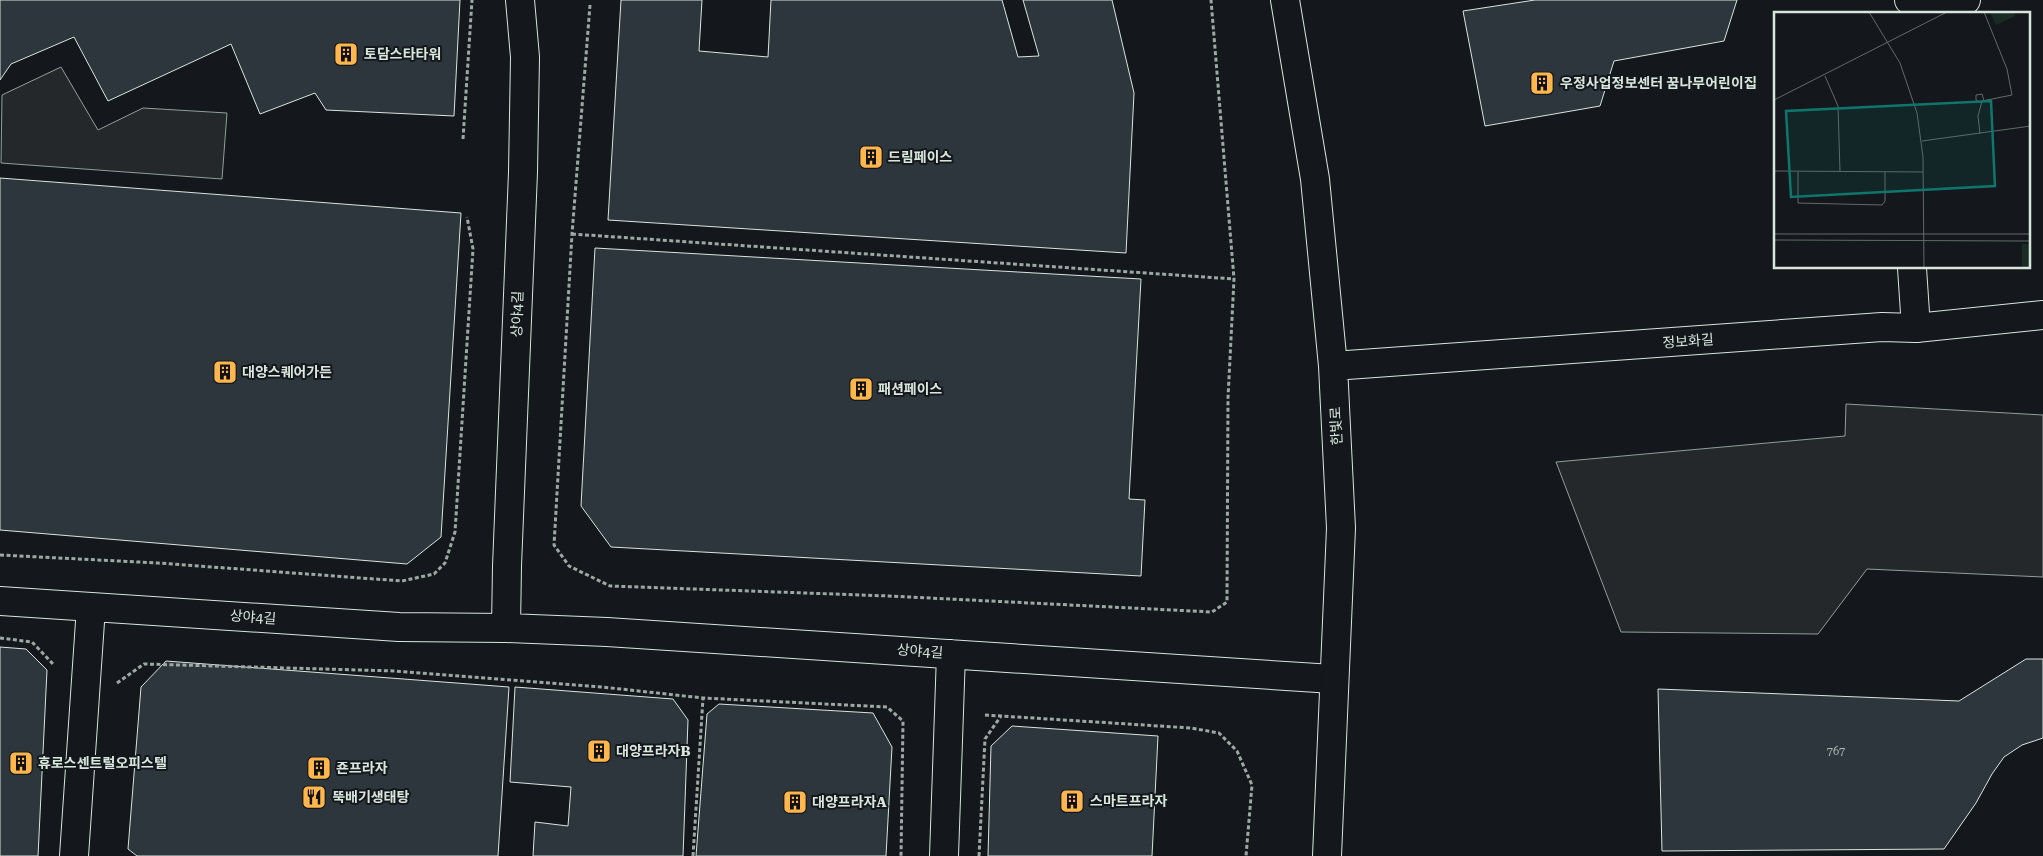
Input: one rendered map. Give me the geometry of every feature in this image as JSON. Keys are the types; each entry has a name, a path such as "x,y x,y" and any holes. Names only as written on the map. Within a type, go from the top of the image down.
{"street":[{"name":"상야4길","path":"506,628 523,162 525,57 520,0"},
{"name":"한빛로","path":"1285,0 1315,179 1334,366 1341,528 1333,679 1327,856"},
{"path":"1909,0 1917,7 1934,12"},
{"path":"1953,12 1957,3 1966,0"},
{"path":"1912,269 1916,328"},
{"name":"정보화길","path":"1334,366 1872,328 1916,328 2043,315"},
{"name":"상야4길","path":"0,600 400,627 506,628 617,633 1333,679"},
{"path":"74,856 91,607"},
{"path":"944,856 951,654"}],"path":[{"path":"463,139 472,0"},
{"path":"590,5 572,234 554,545 569,566 610,586 889,596 1212,612 1227,602 1228,398 1234,279 1211,0"},
{"path":"0,555 158,563 402,580 434,574 445,564 455,532 473,249 467,217"},
{"path":"572,234 1234,279"},
{"path":"0,638 32,642 56,667"},
{"path":"113,686 144,664 395,671 602,687 703,698 887,707 903,721 901,856"},
{"path":"693,856 703,698"},
{"path":"985,715 1191,728 1219,733 1237,751 1252,785 1246,856"},
{"path":"979,856 985,739 1001,716"}],"shaded area":[{"path":"61,67 98,130 143,108 227,113 222,179 1,163 2,95"},
{"path":"1846,404 2043,415 2043,577 1867,569 1818,634 1621,632 1556,462 1845,436"}],"building":[{"name":"토담스타타워","path":"0,0 460,0 454,116 326,110 315,93 260,114 231,44 108,101 74,37 11,64 0,80"},
{"name":"드림페이스","path":"621,0 702,0 699,51 768,57 771,0 1002,0 1018,57 1039,56 1023,0 1112,0 1134,93 1126,253 608,220"},
{"name":"우정사업정보센터 꿈나무어린이집","path":"1535,0 1737,0 1724,41 1614,61 1600,106 1485,126 1463,11"},
{"name":"대양스퀘어가든","path":"0,178 461,213 441,537 407,564 0,530"},
{"name":"패션페이스","path":"595,248 1141,279 1129,499 1145,500 1141,576 611,547 581,506"},
{"name":"휴로스센트럴오피스텔","path":"0,647 26,649 47,670 38,856 0,856"},
{"path":"2026,659 2043,659 2043,738 2022,745 2004,757 1976,803 1944,849 1662,851 1658,689 1959,701"},
{"name":"죤프라자","path":"166,661 509,687 498,856 137,856 128,849 141,687"},
{"name":"대양프라자B","path":"515,687 673,699 688,720 683,856 533,856 535,822 568,826 571,787 510,782"},
{"name":"대양프라자A","path":"719,704 873,713 892,747 886,856 696,856 707,714"},
{"name":"스마트프라자","path":"1012,726 1158,736 1152,856 988,856 991,746"}],"place":[{"name":"토담스타타워","path":"346,54"},
{"name":"우정사업정보센터 꿈나무어린이집","path":"1542,83"},
{"name":"드림페이스","path":"871,157"},
{"name":"대양스퀘어가든","path":"225,372"},
{"name":"패션페이스","path":"861,389"},
{"name":"대양프라자B","path":"599,751"},
{"name":"휴로스센트럴오피스텔","path":"21,763"},
{"name":"죤프라자","path":"319,768"},
{"name":"뚝배기생태탕","path":"314,797"},
{"name":"스마트프라자","path":"1072,801"},
{"name":"대양프라자A","path":"795,802"}]}
